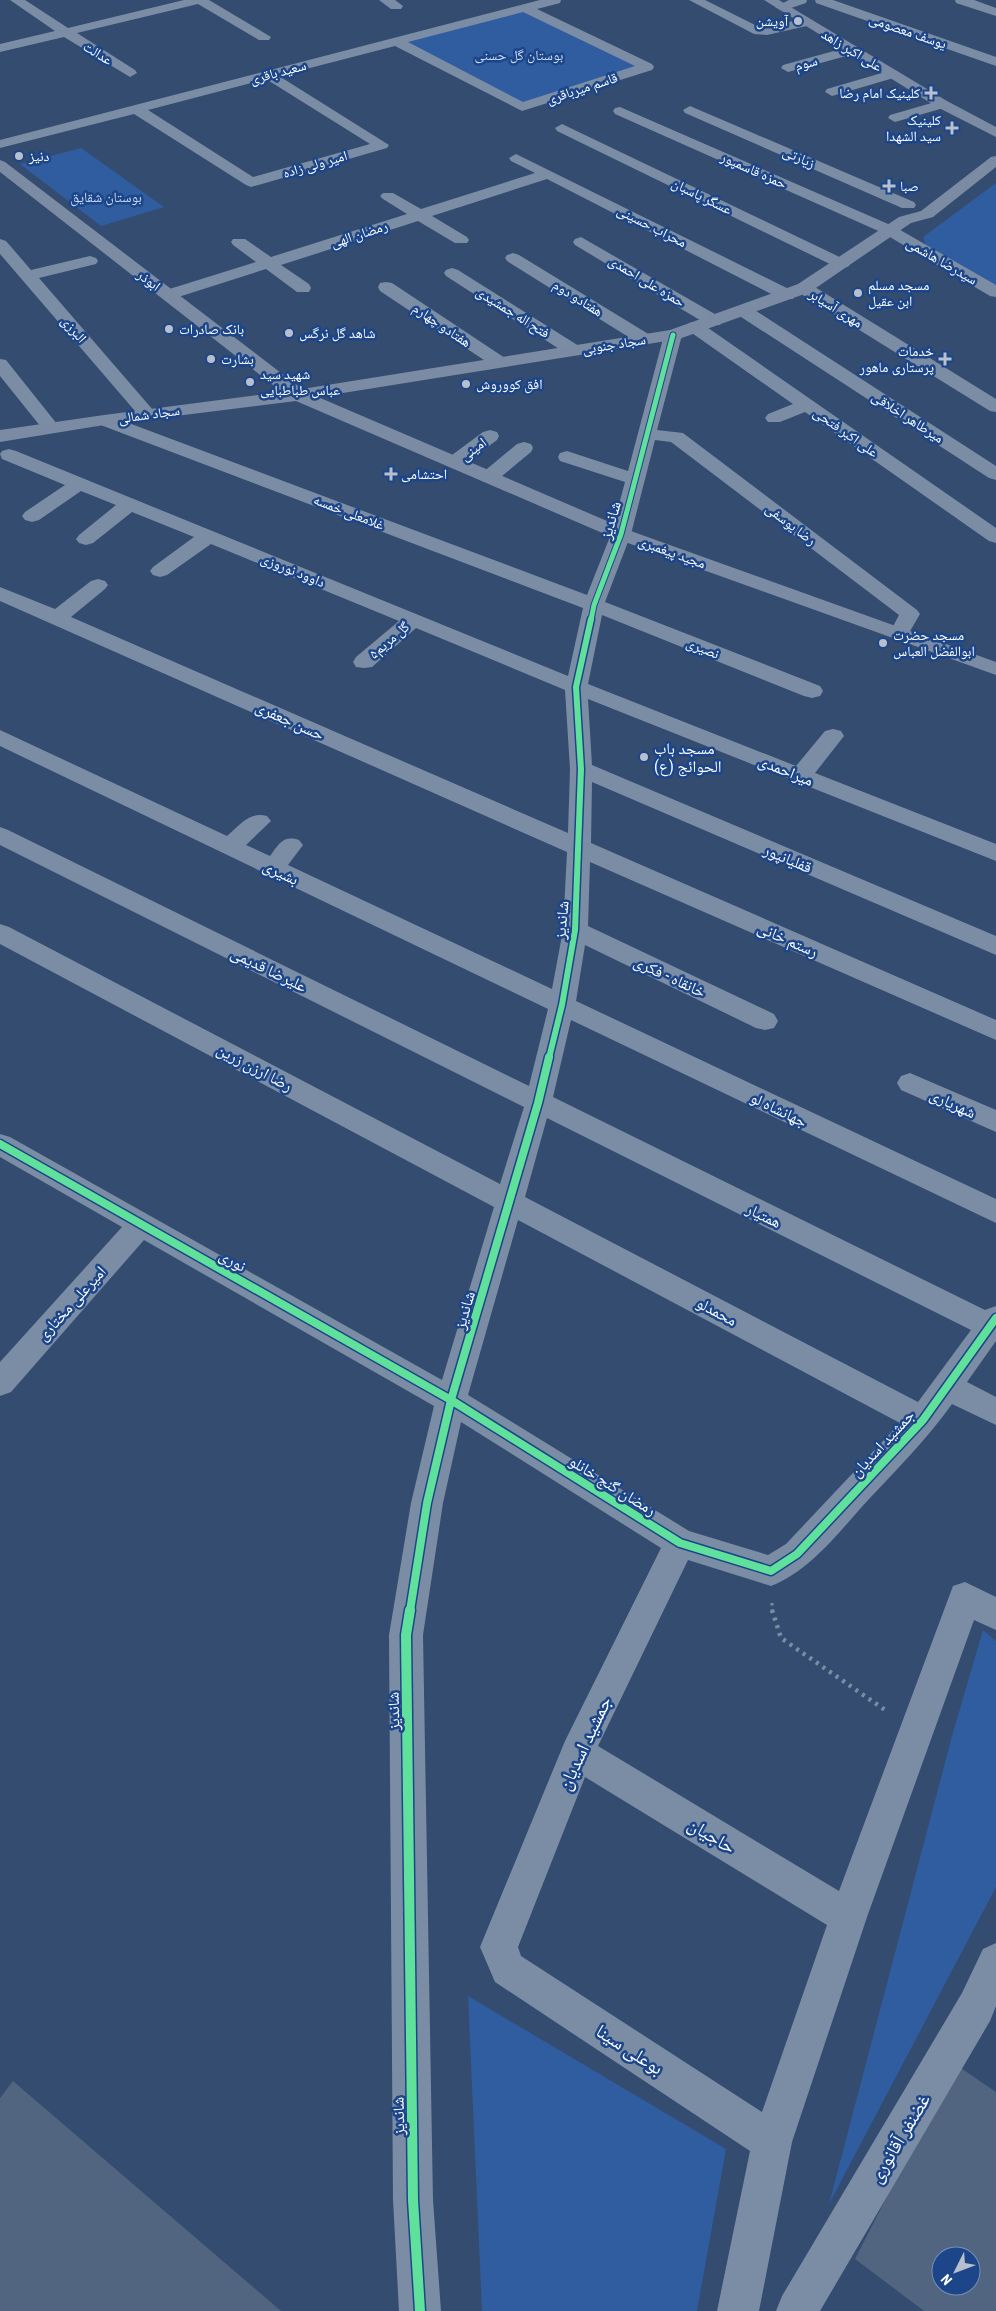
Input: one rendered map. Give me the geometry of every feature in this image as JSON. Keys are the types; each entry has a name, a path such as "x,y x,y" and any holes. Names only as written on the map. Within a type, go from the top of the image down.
{"main road":[{"name":"علی اکبر زاهد","path":"776,4 960,114 993,136"},
{"name":"علی اکبر زاهد","path":"960,114 996,117"},
{"path":"907,212 928,214 996,160"},
{"name":"ابوذر","path":"0,165 298,394"},
{"name":"سجاد جنوبی","path":"298,394 673,334 714,321 804,288 842,264 889,230 922,194"},
{"path":"267,370 362,384"},
{"name":"سجاد شمالی","path":"0,436 298,394"},
{"name":"مجید پیغمبری","path":"298,394 621,534 996,669"}],"street":[{"name":"عدالت","path":"16,0 130,73"},
{"path":"0,48 200,0 264,37"},
{"name":"سعید باقری","path":"0,144 555,0"},
{"path":"695,0 754,30 768,31 806,22"},
{"path":"776,4 801,0"},
{"name":"یوسف معصومی","path":"821,0 996,62"},
{"path":"961,0 996,12"},
{"name":"قاسم میرباقری","path":"396,41 522,107 647,67 525,8"},
{"name":"سوم","path":"788,68 852,50"},
{"name":"امیر ولی زاده","path":"136,109 251,182 382,145 267,74"},
{"path":"832,92 892,74"},
{"path":"895,118 942,104"},
{"name":"زیارتی","path":"690,110 907,212"},
{"name":"حمزه قاسمپور","path":"620,111 889,230"},
{"name":"عسگر پاسبان","path":"562,128 842,264"},
{"name":"محراب حسینی","path":"516,158 787,295"},
{"name":"رمضان الهی","path":"169,295 548,174"},
{"path":"388,196 461,240"},
{"name":"سیدرضا هاشمی","path":"889,230 996,292"},
{"path":"239,242 303,288"},
{"name":"حمزه علی احمدی","path":"581,242 714,321"},
{"name":"البرزی","path":"0,244 147,414"},
{"name":"هفتادو دوم","path":"513,258 644,339"},
{"path":"28,276 90,261"},
{"name":"فتح اله جمشیدی","path":"452,273 573,350"},
{"name":"هفتادو چهارم","path":"386,287 499,362"},
{"name":"مهری آسیابر","path":"804,288 996,407"},
{"name":"میرطاهر اخلاقی","path":"744,311 996,474"},
{"name":"علی اکبر فتحی","path":"695,327 996,537"},
{"name":"شاندیز","path":"420,2311 413,2200 406,1634 428,1503 452,1400 538,1103 562,1005 575,930 580,847 581,770 576,687 594,604 621,534 673,334"},
{"path":"0,364 50,428"},
{"path":"774,418 807,405"},
{"name":"غلامعلی خمسه","path":"104,420 594,604"},
{"path":"4,459 30,431"},
{"name":"رضا یوسفی","path":"647,434 676,437 910,614 899,634"},
{"name":"امینی","path":"455,462 490,436"},
{"path":"489,477 524,448"},
{"path":"567,457 635,479"},
{"name":"داوود نوروزی","path":"4,459 80,483 576,687"},
{"path":"32,516 80,483"},
{"path":"86,539 130,504"},
{"path":"160,571 209,536"},
{"path":"57,618 98,585"},
{"name":"حسن جعفری","path":"0,593 580,847"},
{"name":"نصیری","path":"594,604 812,691"},
{"name":"گل مریم۵","path":"364,662 413,619"},
{"name":"میراحمدی","path":"576,687 996,853"},
{"path":"800,776 833,736"},
{"name":"بشیری","path":"0,738 562,1005"},
{"name":"قفلیانپور","path":"581,770 996,946"},
{"path":"229,847 258,821"},
{"name":"علیرضا قدیمی","path":"0,835 538,1103"},
{"path":"273,868 291,845"},
{"name":"رستم خانی","path":"580,847 996,1031"},
{"name":"خانقاه - فکری","path":"575,930 765,1021"},
{"name":"رضا ارزن زرین","path":"0,933 510,1202"},
{"name":"جهانشاه لو","path":"562,1005 996,1212"},
{"name":"شهریاری","path":"910,1083 996,1122"},
{"name":"همتیار","path":"538,1103 993,1322"},
{"name":"نوری","path":"0,1144 452,1400"},
{"name":"محمدلو","path":"510,1202 923,1420"},
{"name":"امیرعلی مختاری","path":"2,1377 141,1224"},
{"name":"جمشید اسدیان","path":"771,1571 797,1554 923,1420 993,1322"},
{"path":"947,1386 996,1412"},
{"name":"رمضان گنج خانلو","path":"452,1400 680,1543 771,1571"},
{"name":"جمشید اسدیان","path":"499,1947 577,1753 680,1543"},
{"path":"738,2311 772,2142 848,1917 965,1597 996,1615"},
{"name":"حاجیان","path":"577,1753 848,1917"},
{"name":"بوعلی سینا","path":"499,1947 508,1969 772,2142"},
{"name":"غضنفر آقانوری","path":"797,2311 986,2014 996,1962"}],"path":[{"path":"771,1571 772,1613 781,1638 917,1732"}],"green space":[{"name":"بوستان گل حسنی","path":"524,10 640,67 521,104 402,42"},
{"name":"بوستان شقایق","path":"81,148 164,207 101,226 20,164"},
{"path":"996,183 996,287 926,246 923,237"},
{"path":"983,1630 996,1641 996,1887 829,2204 952,1736"},
{"path":"468,1996 726,2149 697,2311 482,2311"}],"building":[{"path":"955,2064 996,2092 996,2311 924,2311 855,2259"},
{"path":"13,2081 281,2311 0,2311 0,2098"}],"cycle path":[{"path":"420,2311 413,2200 406,1635 427,1503 451,1400 538,1103 562,1005 575,930 579,847 581,769 576,687 594,605 621,534 673,335"},
{"path":"0,1144 451,1400 680,1543 771,1571 797,1554 923,1420 996,1318"}],"place":[{"name":"آویشن","path":"798,21"},
{"name":"کلینیک امام رضا","path":"931,93"},
{"name":"کلینیک سید الشهدا","path":"952,128"},
{"name":"دنیز","path":"19,156"},
{"name":"صبا","path":"889,186"},
{"name":"مسجد مسلم ابن عقیل","path":"858,293"},
{"name":"بانک صادرات","path":"169,329"},
{"name":"شاهد گل نرگس","path":"289,333"},
{"name":"بشارت","path":"211,359"},
{"name":"خدمات پرستاری ماهور","path":"945,359"},
{"name":"شهید سید عباس طباطبایی","path":"250,382"},
{"name":"افق کووروش","path":"466,384"},
{"name":"احتشامی","path":"391,474"},
{"name":"مسجد حضرت ابوالفضل العباس","path":"883,643"},
{"name":"مسجد باب الحوائج (ع)","path":"644,757"}]}
